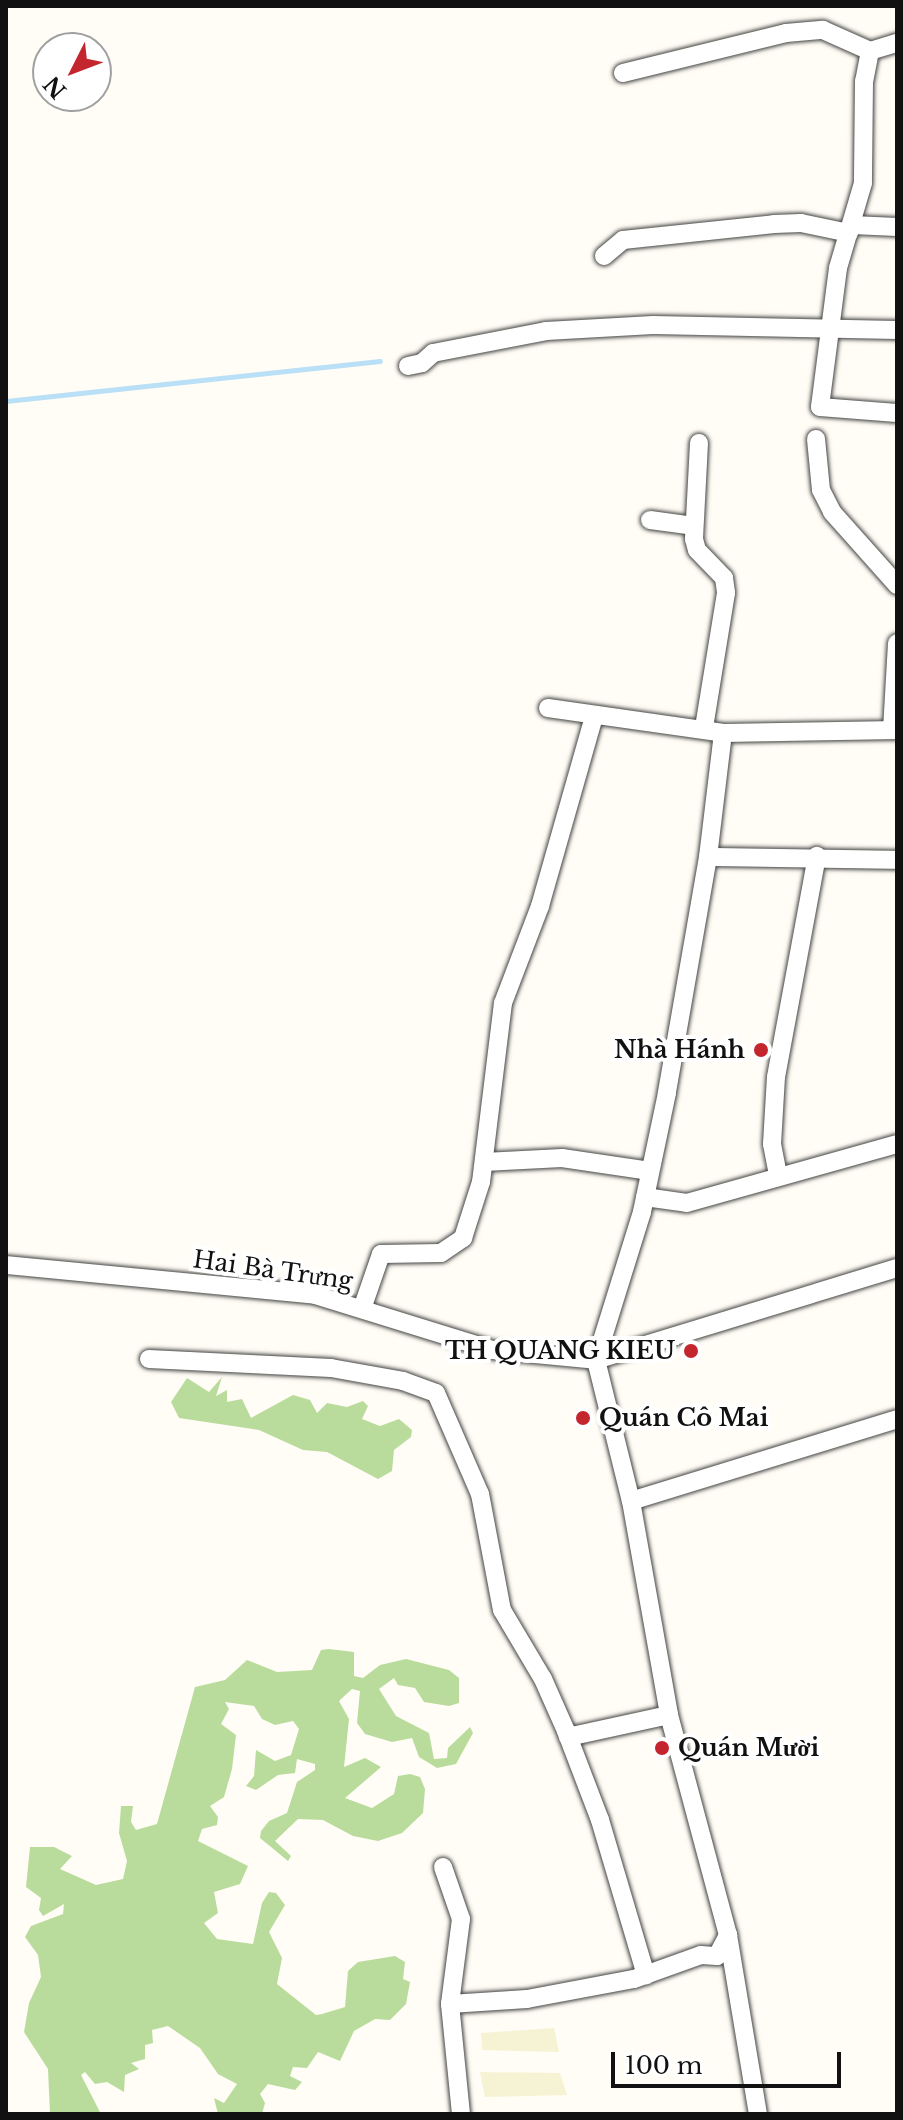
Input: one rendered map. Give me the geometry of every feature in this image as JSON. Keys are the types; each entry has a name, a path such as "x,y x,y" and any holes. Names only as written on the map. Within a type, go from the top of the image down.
{"street":[{"path":"623,73 786,33 823,30 870,51 897,43"},
{"path":"870,51 864,81 863,183 838,268 820,407 897,413"},
{"path":"604,256 623,240 774,224 801,223 850,229 897,227"},
{"path":"408,366 422,363 433,353 546,331 653,325 897,330"},
{"path":"816,439 821,490 832,512 897,585"},
{"path":"699,443 694,526 697,550 724,578 726,593 704,728"},
{"path":"650,520 694,526"},
{"path":"548,708 594,717 704,728 723,733 894,730 897,643"},
{"path":"363,1306 381,1254 441,1253 457,1246 484,1162 503,1003 540,906 594,717"},
{"path":"723,733 708,857 645,1197 596,1360 631,1501 669,1715 728,1935 758,2114"},
{"path":"708,857 817,856 897,860"},
{"path":"778,1175 772,1144 776,1077 817,856"},
{"path":"645,1197 687,1203 897,1144"},
{"path":"484,1162 562,1158 650,1171"},
{"name":"Hai Bà Trưng","path":"6,1265 315,1295 363,1306 493,1350 596,1360 897,1268"},
{"path":"149,1359 331,1368 403,1381 436,1393 480,1494 502,1610 543,1679 568,1737 646,1975"},
{"path":"631,1501 897,1419"},
{"path":"568,1737 669,1715"},
{"path":"443,1867 461,1919 450,2004 461,2114"},
{"path":"450,2004 588,1990 646,1975 701,1955 717,1956 728,1935"}],"shaded area":[{"path":"554,2028 559,2052 482,2050 481,2033"},
{"path":"480,2072 560,2073 567,2095 485,2097"}],"green space":[{"path":"222,1377 216,1396 227,1390 227,1402 242,1399 251,1418 293,1395 310,1400 317,1413 327,1403 347,1407 363,1401 368,1406 362,1419 380,1426 399,1419 412,1430 411,1437 394,1450 392,1471 378,1479 327,1452 303,1450 259,1430 179,1418 171,1402 187,1378 209,1392"},
{"path":"321,1650 354,1652 354,1676 363,1678 380,1665 406,1659 449,1670 459,1678 459,1703 449,1706 424,1702 415,1688 398,1685 394,1678 379,1689 396,1716 429,1733 434,1759 447,1758 448,1748 470,1727 473,1733 456,1764 437,1768 419,1757 412,1738 392,1742 365,1734 357,1723 360,1691 352,1689 339,1701 349,1719 344,1767 365,1758 381,1767 345,1798 372,1808 394,1794 398,1776 410,1774 420,1777 425,1789 423,1813 402,1833 378,1841 353,1836 323,1820 298,1819 275,1841 291,1856 288,1861 260,1838 261,1831 269,1821 287,1813 297,1782 315,1770 315,1764 297,1759 295,1773 278,1775 256,1790 246,1786 254,1776 256,1750 275,1761 291,1755 299,1729 293,1721 275,1725 262,1719 254,1706 225,1702 229,1709 221,1724 236,1735 232,1769 224,1797 210,1806 218,1817 217,1825 202,1829 198,1841 248,1866 240,1884 214,1892 218,1913 204,1923 217,1939 253,1944 262,1903 269,1892 276,1893 285,1905 269,1932 282,1958 277,1984 316,2015 322,2014 345,2007 348,1971 358,1962 395,1956 405,1962 403,1979 410,1982 406,2004 390,2020 375,2019 354,2031 340,2061 318,2052 307,2068 293,2067 290,2076 302,2082 295,2090 268,2084 260,2094 265,2103 262,2114 218,2114 214,2098 224,2103 237,2084 218,2074 200,2048 168,2026 152,2030 153,2043 145,2045 145,2059 131,2063 139,2069 125,2075 124,2092 107,2082 95,2084 85,2072 81,2075 101,2114 50,2114 48,2069 24,2032 29,2003 41,1977 38,1955 25,1937 31,1926 63,1914 64,1904 43,1916 39,1910 41,1898 26,1887 30,1847 54,1847 72,1856 60,1869 96,1885 123,1879 127,1861 119,1833 121,1806 133,1806 131,1822 136,1830 157,1824 195,1687 225,1680 247,1660 277,1672 312,1670"}],"waterway":[{"path":"6,401 380,361"}],"place":[{"name":"Nhà Hánh","path":"761,1050"},
{"name":"TH QUANG KIEU","path":"691,1351"},
{"name":"Quán Cô Mai","path":"583,1418"},
{"name":"Quán Mười","path":"662,1748"}]}
